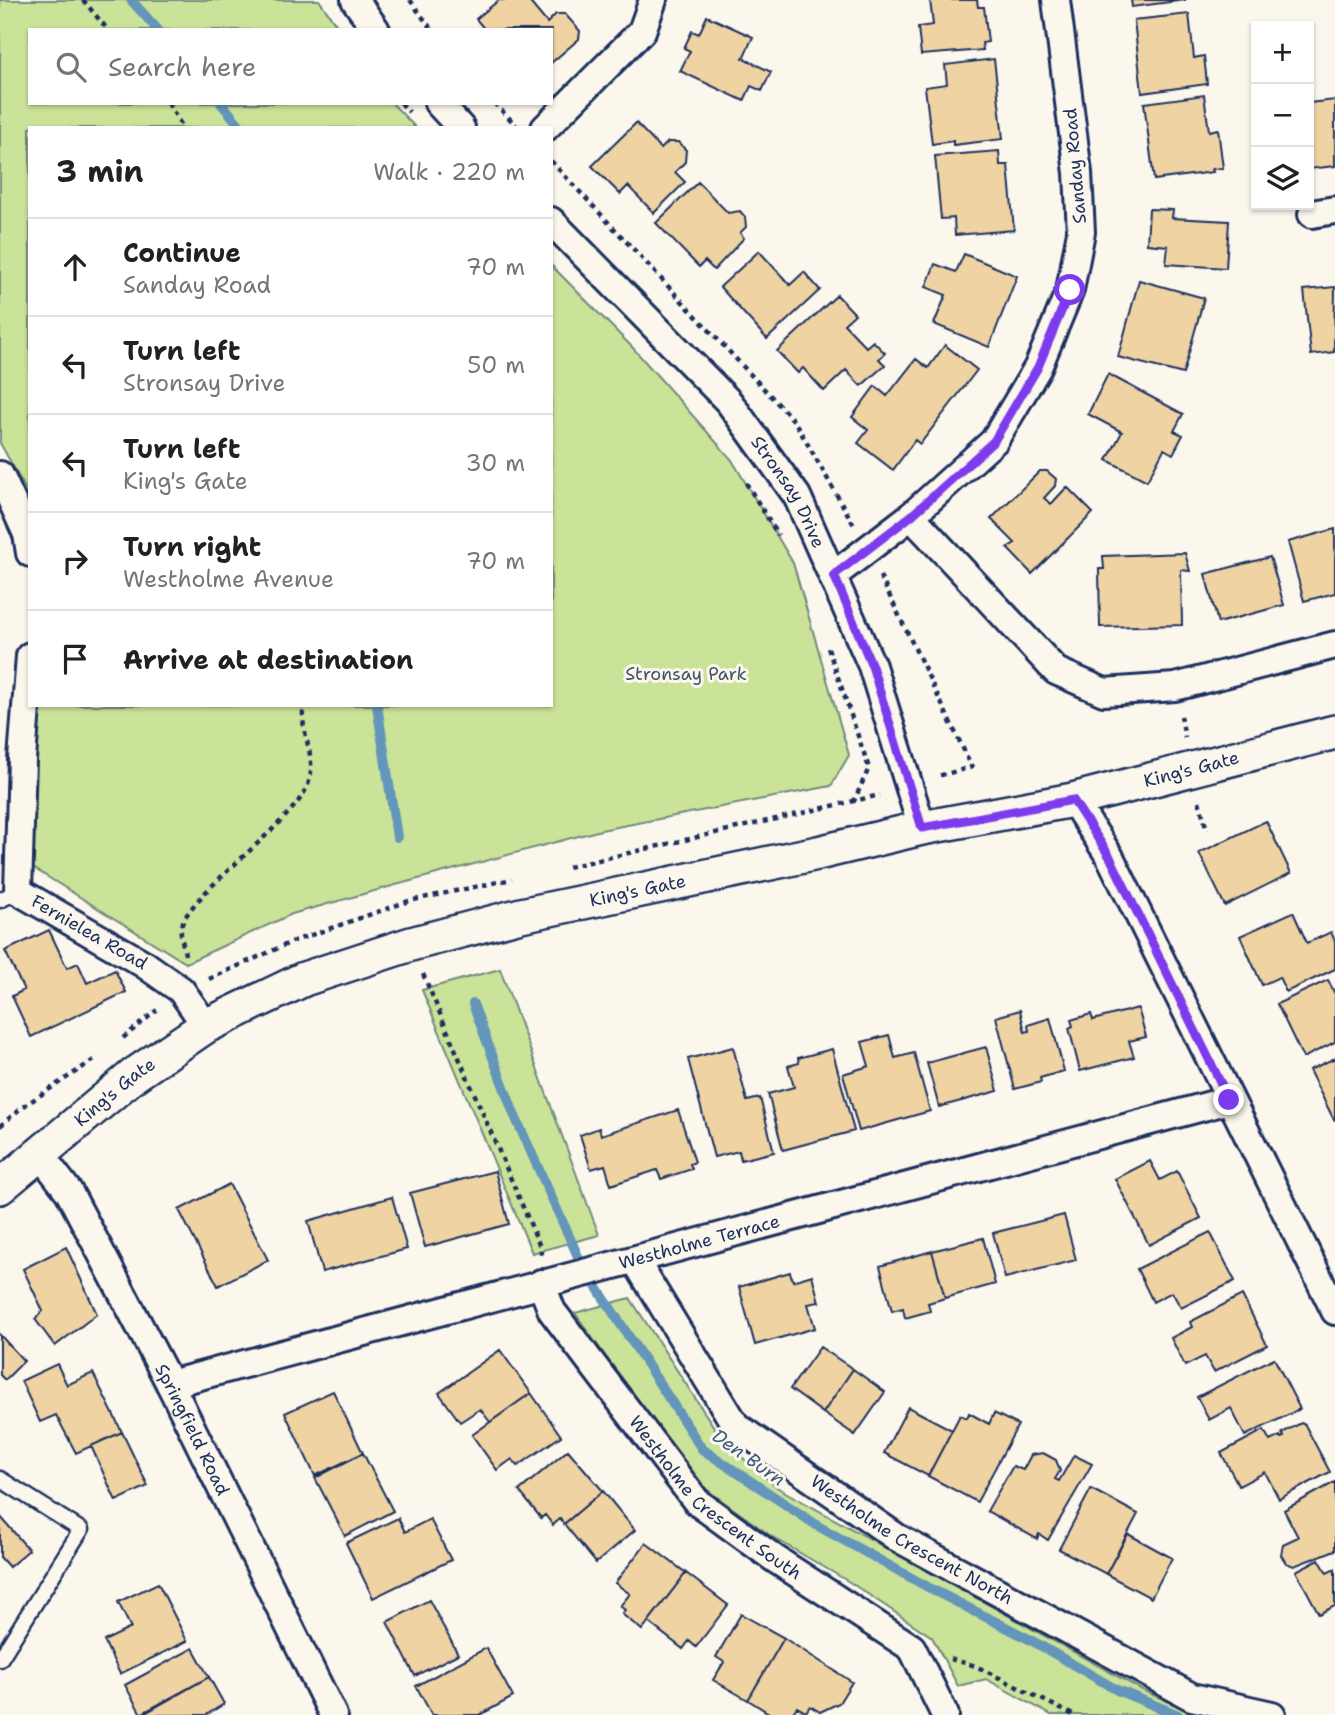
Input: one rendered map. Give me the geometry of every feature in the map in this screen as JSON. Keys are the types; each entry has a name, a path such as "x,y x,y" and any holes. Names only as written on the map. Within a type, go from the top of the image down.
{"street":[{"path":"355,0 375,28"},
{"path":"547,126 642,32 653,0"},
{"name":"Sanday Road","path":"834,575 911,516 994,441 1038,367 1070,290 1081,232 1077,173 1056,0"},
{"path":"440,105 459,126"},
{"name":"Stronsay Drive","path":"553,223 729,402 797,496 872,666 922,828"},
{"path":"0,475 28,540"},
{"path":"911,516 1055,671 1104,692 1175,687 1335,645"},
{"name":"Fernielea Road","path":"28,682 9,895 187,988 206,1026"},
{"name":"King's Gate","path":"0,1187 134,1075 206,1026 304,978 411,944 520,915 818,853 922,828 1073,800 1335,732"},
{"path":"1073,800 1110,857 1335,1311"},
{"name":"Westholme Terrace","path":"170,1384 1229,1100"},
{"name":"Springfield Road","path":"39,1153 69,1192 170,1384 333,1715"},
{"name":"Westholme Crescent North","path":"628,1261 736,1426 896,1537 1179,1690 1192,1696 1272,1715"},
{"name":"Westholme Crescent South","path":"548,1282 552,1311 697,1502 775,1559 912,1648"},
{"path":"912,1648 945,1715"}],"lane":[{"path":"0,1479 81,1530 0,1659"}],"path":[{"path":"83,0 106,28"},
{"path":"410,0 431,28"},
{"path":"169,105 182,126"},
{"path":"496,105 517,126"},
{"path":"744,478 784,545"},
{"path":"558,870 853,802 972,767 867,549"},
{"path":"826,642 869,768 853,802"},
{"path":"187,988 181,928 188,909 269,831 306,791 313,768 304,707"},
{"path":"116,1044 187,988 294,941 409,901 517,878"},
{"path":"411,944 541,1249 548,1282"},
{"path":"0,1126 21,1108 106,1053"},
{"path":"912,1648 976,1666 1073,1715"}],"green space":[{"path":"0,0 319,0 339,28 28,28 28,105 394,105 414,126 28,126 28,493 0,443"},
{"name":"Stronsay Park","path":"553,267 632,347 732,460 793,563 849,755 831,786 601,830 392,886 292,914 186,963 30,866 33,773 40,707 553,707"},
{"path":"500,969 599,1235 532,1253 422,990"},
{"path":"630,1298 723,1441 778,1488 1146,1692 1200,1715 1051,1715 986,1679 958,1686 932,1637 851,1583 771,1536 702,1486 665,1441 575,1313"}],"building":[{"path":"499,0 528,0 547,23 556,14 565,14 580,31 579,39 553,61 553,28 483,28 476,19"},
{"path":"930,0 977,0 978,7 984,7 988,42 982,43 983,50 921,55 918,27 933,25"},
{"path":"1131,0 1186,0 1132,7"},
{"path":"1189,14 1194,58 1204,56 1207,84 1142,93 1134,20"},
{"path":"707,16 753,37 743,58 771,72 762,91 751,86 744,101 680,71 690,51 684,48 692,31 699,34"},
{"path":"994,59 1003,139 953,145 953,141 932,144 925,87 947,84 945,65"},
{"path":"1204,95 1209,131 1218,129 1223,168 1212,169 1213,172 1154,180 1144,103"},
{"path":"1335,100 1335,166 1314,168 1314,102"},
{"path":"636,123 661,149 668,142 678,142 686,150 685,162 675,172 685,182 654,213 628,186 620,194 592,166"},
{"path":"999,151 1000,165 1008,165 1014,230 955,235 954,218 941,219 935,156"},
{"path":"698,182 728,213 740,211 745,217 746,227 740,233 744,238 714,270 705,261 699,267 656,223"},
{"path":"1149,209 1173,210 1172,218 1229,221 1226,268 1166,264 1168,246 1147,244"},
{"path":"759,251 790,285 804,272 820,290 767,339 720,287"},
{"path":"964,254 1017,276 989,347 934,324 946,295 926,287 935,264 956,272"},
{"path":"1139,280 1204,298 1183,374 1118,357"},
{"path":"1335,287 1334,352 1311,355 1304,290"},
{"path":"837,295 855,314 844,324 866,347 873,341 885,353 879,359 885,365 861,386 846,370 824,391 803,368 798,373 777,351"},
{"path":"945,345 977,370 920,444 915,440 893,470 858,443 868,430 852,417 875,386 887,396 916,359 928,368"},
{"path":"1108,374 1183,414 1174,431 1183,435 1173,454 1164,449 1147,481 1107,460 1122,432 1088,414"},
{"path":"1040,471 1047,471 1056,479 1055,486 1044,498 1051,504 1067,487 1093,513 1032,574 1007,548 1015,543 991,519"},
{"path":"1335,529 1335,593 1304,601 1288,542"},
{"path":"1185,553 1190,571 1181,570 1182,625 1100,627 1099,569 1104,569 1103,556"},
{"path":"1270,557 1284,605 1218,623 1205,574"},
{"path":"1266,821 1291,873 1225,906 1199,853"},
{"path":"1293,912 1307,943 1331,932 1335,941 1335,969 1286,992 1279,977 1262,985 1240,936"},
{"path":"49,930 67,968 78,963 87,983 115,970 126,992 31,1037 12,996 24,990 5,951"},
{"path":"1328,980 1335,994 1335,1042 1303,1058 1277,1004"},
{"path":"1138,1008 1146,1037 1129,1041 1134,1057 1080,1071 1069,1028 1073,1026 1071,1020 1091,1014 1093,1020"},
{"path":"1020,1010 1025,1032 1029,1031 1028,1025 1050,1018 1064,1071 1040,1078 1041,1082 1015,1089 996,1017"},
{"path":"889,1035 895,1058 914,1053 930,1111 859,1131 843,1074 869,1066 862,1042"},
{"path":"733,1047 747,1101 760,1098 774,1152 741,1160 739,1151 714,1157 688,1059"},
{"path":"986,1047 998,1091 939,1107 927,1063"},
{"path":"832,1049 854,1131 783,1150 768,1094 794,1087 788,1066 799,1063 798,1058"},
{"path":"1335,1058 1335,1119 1334,1120 1309,1070"},
{"path":"678,1110 695,1162 690,1164 692,1169 661,1179 657,1170 611,1185 605,1165 591,1169 580,1135 599,1128 601,1135"},
{"path":"1150,1161 1160,1180 1177,1171 1201,1218 1149,1245 1115,1179"},
{"path":"495,1171 509,1224 425,1247 410,1193"},
{"path":"229,1184 268,1260 218,1286 179,1210"},
{"path":"392,1197 407,1249 322,1272 308,1221"},
{"path":"1064,1215 1076,1260 1005,1278 993,1233"},
{"path":"1210,1232 1235,1281 1181,1308 1172,1292 1153,1302 1137,1269"},
{"path":"983,1238 995,1284 945,1298 932,1251"},
{"path":"66,1247 97,1314 55,1346 35,1319 43,1311 23,1269"},
{"path":"932,1251 945,1298 928,1303 930,1311 905,1318 903,1308 892,1311 880,1266"},
{"path":"790,1272 793,1281 812,1275 819,1302 808,1304 815,1328 755,1345 739,1287"},
{"path":"1242,1295 1267,1345 1214,1372 1205,1356 1185,1366 1171,1338 1192,1327 1190,1322"},
{"path":"0,1335 24,1361 5,1380 0,1375"},
{"path":"820,1347 853,1369 823,1413 790,1389"},
{"path":"500,1350 531,1393 490,1422 480,1409 460,1422 439,1393"},
{"path":"1274,1358 1300,1409 1245,1436 1231,1408 1209,1420 1197,1397"},
{"path":"57,1364 67,1385 93,1373 122,1432 76,1453 56,1415 40,1422 21,1381"},
{"path":"853,1369 885,1392 855,1435 823,1413"},
{"path":"333,1391 363,1453 315,1476 285,1413"},
{"path":"531,1393 561,1436 518,1466 512,1459 497,1470 472,1435"},
{"path":"908,1407 952,1430 928,1476 884,1453"},
{"path":"969,1413 989,1424 994,1413 1018,1425 977,1502 928,1476 960,1415 967,1418"},
{"path":"1301,1423 1305,1425 1330,1472 1279,1499 1265,1472 1239,1486 1221,1453 1264,1430 1270,1441 1284,1437 1282,1433"},
{"path":"122,1432 148,1486 116,1501 91,1446"},
{"path":"568,1450 603,1491 564,1524 560,1519 553,1525 545,1515 541,1518 519,1491"},
{"path":"363,1453 393,1511 345,1536 315,1478"},
{"path":"1043,1453 1056,1460 1060,1471 1055,1479 1059,1481 1074,1455 1092,1464 1048,1540 1039,1534 1037,1539 987,1511 1013,1466 1023,1470 1031,1455"},
{"path":"1335,1482 1335,1550 1294,1566 1286,1563 1281,1555 1283,1544 1298,1537 1284,1510"},
{"path":"1091,1489 1138,1514 1106,1574 1059,1549"},
{"path":"603,1491 635,1530 596,1563 564,1524"},
{"path":"0,1516 29,1550 9,1567 0,1557"},
{"path":"398,1518 405,1532 430,1519 451,1560 373,1598 346,1543"},
{"path":"1128,1534 1172,1558 1151,1598 1106,1574"},
{"path":"646,1543 686,1573 642,1630 622,1614 625,1610 620,1606 630,1594 615,1583"},
{"path":"1319,1559 1327,1573 1335,1569 1335,1606 1319,1614 1296,1571"},
{"path":"686,1573 728,1605 696,1647 689,1641 683,1649 648,1622"},
{"path":"158,1583 187,1641 120,1674 104,1641 131,1628 118,1602"},
{"path":"429,1600 458,1654 415,1676 387,1622"},
{"path":"741,1614 784,1638 748,1700 713,1680 724,1662 716,1657"},
{"path":"784,1638 852,1682 839,1703 820,1712 810,1706 806,1712 797,1707 791,1715 772,1715 748,1700"},
{"path":"193,1648 209,1677 141,1714 125,1685"},
{"path":"486,1648 513,1697 480,1715 432,1715 416,1686"},
{"path":"209,1677 224,1704 206,1715 142,1715"}],"waterway":[{"name":"Den Burn","path":"131,0 156,28"},
{"name":"Den Burn","path":"223,105 240,126"},
{"name":"Den Burn","path":"377,707 397,837"},
{"name":"Den Burn","path":"473,1004 514,1114 581,1263 702,1449 818,1526 1029,1639 1117,1690 1178,1715"}],"route":[{"path":"1070,290 1038,367 994,441 911,516 834,575 872,666 922,828 1073,800 1110,857 1229,1100"}]}
